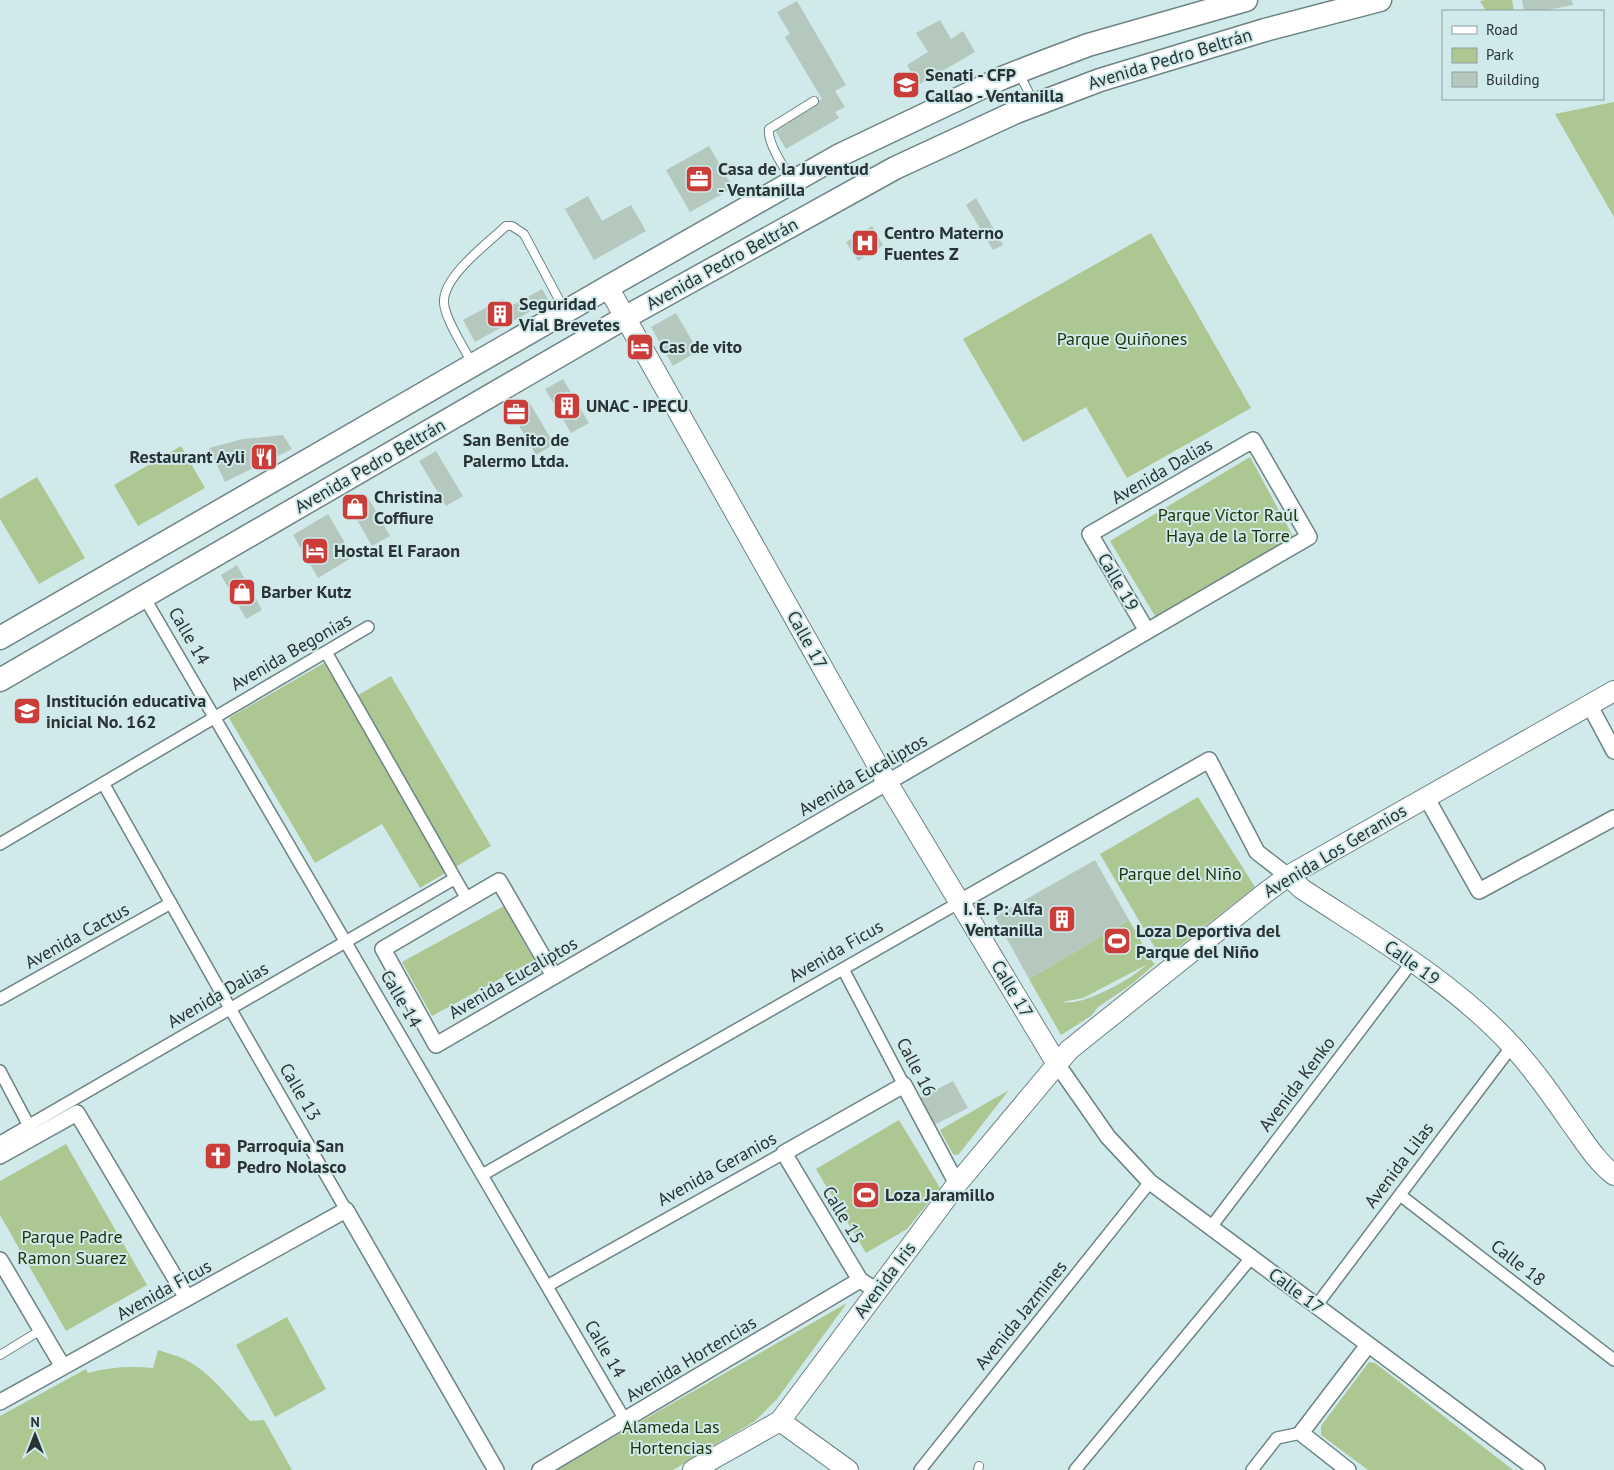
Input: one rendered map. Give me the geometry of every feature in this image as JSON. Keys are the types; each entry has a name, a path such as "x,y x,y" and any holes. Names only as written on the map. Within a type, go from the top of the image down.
{"main road":[{"name":"Avenida Pedro Beltrán","path":"0,638 838,156 1018,71 1088,46 1246,0"},
{"name":"Avenida Pedro Beltrán","path":"0,680 626,317 895,168 1035,105 1100,80 1255,32 1380,0"}],"street":[{"name":"Calle 17","path":"608,287 887,782 1057,1064 1108,1137 1150,1182 1537,1470"},
{"name":"Avenida Dalias","path":"1090,534 1253,440 1309,537"},
{"name":"Calle 19","path":"1090,534 1146,631"},
{"name":"Avenida Eucaliptos","path":"436,1045 1309,537"},
{"name":"Calle 14","path":"144,597 625,1420"},
{"name":"Avenida Begonias","path":"0,844 368,628"},
{"path":"326,652 454,879 468,900 499,881 554,976"},
{"name":"Avenida Los Geranios","path":"1057,1064 1070,1050 1265,892 1288,876 1614,692"},
{"path":"1590,706 1614,751"},
{"name":"Calle 19","path":"1209,760 1258,852 1302,889 1412,962 1483,1018 1512,1046 1547,1089 1589,1150 1601,1165 1614,1175"},
{"name":"Avenida Ficus","path":"482,1175 1209,760"},
{"name":"Calle 13","path":"103,783 231,1010 496,1470"},
{"path":"1426,797 1479,891 1614,818"},
{"name":"Avenida Dalias","path":"0,1142 231,1010 454,879"},
{"name":"Calle 14","path":"436,1045 383,949 468,900"},
{"name":"Avenida Cactus","path":"0,999 171,903"},
{"name":"Avenida Kenko","path":"1210,1228 1412,962"},
{"name":"Calle 16","path":"843,969 957,1184"},
{"name":"Avenida Lilas","path":"1316,1306 1512,1046"},
{"name":"Avenida Iris","path":"693,1470 780,1421 869,1285 957,1184 1057,1064"},
{"path":"0,1071 29,1126"},
{"name":"Avenida Geranios","path":"547,1286 904,1085"},
{"path":"0,1156 77,1113 187,1298"},
{"name":"Calle 15","path":"784,1153 869,1285"},
{"name":"Avenida Jazmines","path":"920,1470 1150,1182"},
{"name":"Calle 18","path":"1400,1194 1614,1360"},
{"name":"Avenida Ficus","path":"2,1398 63,1368 346,1210"},
{"path":"1075,1470 1252,1258"},
{"path":"0,1260 63,1368"},
{"name":"Avenida Hortencias","path":"540,1470 625,1420 869,1285"},
{"path":"1252,1470 1277,1438 1301,1433 1368,1345"},
{"path":"780,1421 848,1470"},
{"path":"1301,1433 1348,1470"}],"lane":[{"path":"1018,71 1035,105"},
{"path":"793,182 770,140 768,132 769,129 814,101"},
{"path":"473,365 447,316 444,303 446,292 459,271 506,226 512,226 524,234 566,311"},
{"path":"0,1355 41,1330"}],"green space":[{"path":"1512,0 1514,10 1485,10 1480,1"},
{"path":"1614,102 1614,217 1555,114"},
{"name":"Parque Quiñones","path":"1151,233 1251,408 1127,478 1086,407 1023,442 963,339"},
{"path":"181,446 205,488 138,526 114,485"},
{"name":"Parque Víctor Raúl Haya de la Torre","path":"1250,457 1295,540 1158,621 1110,541"},
{"path":"37,477 85,558 39,584 0,519 0,499"},
{"path":"324,663 348,701 391,676 491,846 420,888 382,824 315,863 229,718"},
{"name":"Parque del Niño","path":"1198,797 1255,887 1162,960 1100,854"},
{"path":"504,906 534,960 432,1016 402,962"},
{"name":"Loza Deportiva del Parque del Niño","path":"1129,920 1155,964 1132,984 1098,1007 1091,1016 1061,1035 1029,979","holes":["1146,965 1119,984 1094,996 1082,1000 1062,1002 1083,998"]},
{"path":"1009,1090 959,1154 953,1154 940,1130"},
{"path":"899,1120 940,1188 907,1229 866,1253 816,1169"},
{"name":"Parque Padre Ramon Suarez","path":"66,1144 147,1285 66,1331 0,1215 0,1181"},
{"name":"Alameda Las Hortencias","path":"847,1303 777,1399 755,1421 673,1470 556,1470"},
{"path":"287,1317 326,1389 275,1417 236,1345"},
{"path":"158,1350 178,1356 194,1365 220,1387 250,1421 264,1420 292,1470 0,1470 0,1416 86,1369 88,1373 104,1369 153,1368"},
{"path":"1369,1362 1375,1363 1513,1470 1368,1470 1321,1435 1321,1426"}],"building":[{"path":"1522,0 1572,0 1573,5 1546,10 1524,10"},
{"path":"797,1 846,85 835,91 845,107 835,112 839,118 786,149 773,127 822,99 785,37 790,34 777,12"},
{"path":"940,20 951,39 963,31 975,52 918,85 907,65 928,52 916,33"},
{"name":"Casa de la Juventud - Ventanilla","path":"709,146 733,188 690,212 666,170"},
{"path":"588,196 602,221 631,205 646,231 594,260 565,209"},
{"path":"976,198 1003,245 993,250 966,205"},
{"name":"Centro Materno Fuentes Z","path":"872,226 883,245 858,261 846,242"},
{"name":"Seguridad Vial Brevetes","path":"542,289 549,301 475,342 463,320 502,299 507,308"},
{"path":"676,313 698,351 673,366 651,327"},
{"name":"UNAC - IPECU","path":"563,379 589,423 571,433 545,389"},
{"path":"528,400 554,444 536,455 510,410"},
{"path":"283,435 292,449 225,482 209,448 243,439"},
{"path":"436,451 463,496 446,506 419,461"},
{"path":"366,494 390,536 372,546 348,504"},
{"path":"328,514 353,557 318,578 293,535"},
{"name":"Barber Kutz","path":"237,565 262,610 246,619 221,575"},
{"name":"I. E. P: Alfa Ventanilla","path":"1095,860 1129,920 1029,979 995,917"},
{"path":"953,1081 968,1108 934,1125 918,1099"}],"place":[{"name":"Senati - CFP Callao - Ventanilla","path":"906,85"},
{"name":"Casa de la Juventud - Ventanilla","path":"699,179"},
{"name":"Centro Materno Fuentes Z","path":"865,243"},
{"name":"Seguridad Vial Brevetes","path":"500,314"},
{"name":"Cas de vito","path":"640,347"},
{"name":"UNAC - IPECU","path":"567,406"},
{"name":"San Benito de Palermo Ltda.","path":"516,412"},
{"name":"Restaurant Ayli","path":"264,457"},
{"name":"Christina Coffiure","path":"355,507"},
{"name":"Hostal El Faraon","path":"315,551"},
{"name":"Barber Kutz","path":"242,592"},
{"name":"Institución educativa inicial No. 162","path":"27,711"},
{"name":"I. E. P: Alfa Ventanilla","path":"1062,919"},
{"name":"Loza Deportiva del Parque del Niño","path":"1117,941"},
{"name":"Parroquia San Pedro Nolasco","path":"218,1156"},
{"name":"Loza Jaramillo","path":"866,1195"}]}
